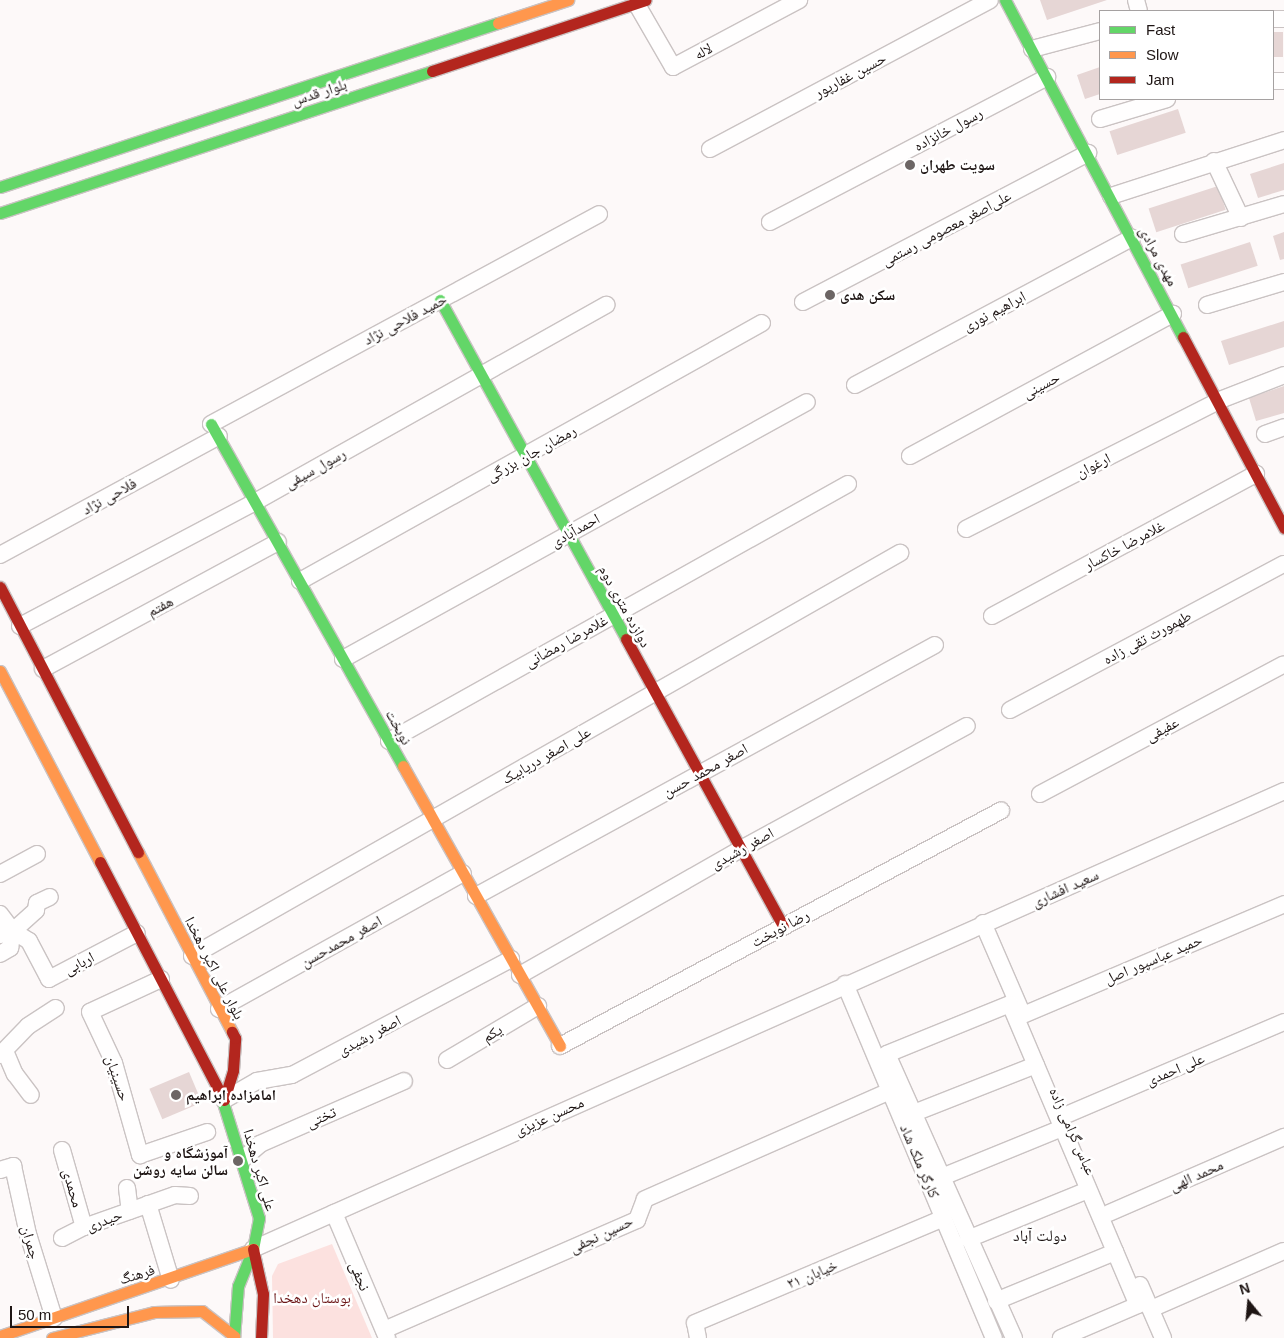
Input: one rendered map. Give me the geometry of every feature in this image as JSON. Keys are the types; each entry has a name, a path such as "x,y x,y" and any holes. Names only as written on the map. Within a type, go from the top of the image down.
{"street":[{"name":"بلوار قدس","path":"0,187 568,0"},
{"name":"لاله","path":"641,2 673,67 799,0"},
{"name":"حسین غفارپور","path":"710,150 990,0"},
{"name":"مهدی مرادی","path":"1005,0 1220,400 1284,528"},
{"name":"بلوار قدس","path":"0,213 641,2"},
{"path":"1032,49 1099,31"},
{"name":"رسول خانزاده","path":"770,222 1047,77"},
{"path":"1100,119 1164,100"},
{"path":"1111,196 1214,161 1284,140"},
{"name":"علی‌اصغر معصومی رستمی","path":"803,302 1088,153"},
{"path":"1214,161 1240,218"},
{"path":"1183,234 1284,204"},
{"name":"حمید فلاحی نژاد","path":"215,430 440,300 599,214"},
{"name":"ابراهیم نوری","path":"855,385 1132,238"},
{"path":"1207,305 1284,284"},
{"name":"دوازده متری دوم","path":"440,300 783,926"},
{"name":"رسول سیفی","path":"20,626 255,502 606,305"},
{"name":"حسینی","path":"910,456 1173,314"},
{"name":"رمضان جان بزرگی","path":"300,581 762,323"},
{"name":"ارغوان","path":"966,529 1220,400 1284,375"},
{"name":"احمدآبادی","path":"343,659 807,402"},
{"path":"1265,434 1284,427"},
{"name":"نوبخت","path":"215,430 560,1046"},
{"name":"فلاحی نژاد","path":"0,555 215,430"},
{"name":"غلامرضا خاکسار","path":"992,616 1256,474"},
{"name":"غلامرضا رمضانی","path":"389,741 848,484"},
{"name":"هفتم","path":"43,670 278,542"},
{"name":"علی اصغر دریابیک","path":"192,956 900,553"},
{"name":"طهمورث تقی زاده","path":"1010,710 1284,564"},
{"name":"بلوار علی اکبر دهخدا","path":"0,587 235,1038 232,1070 224,1100"},
{"name":"اصغر محمد حسن","path":"476,896 935,645"},
{"name":"عفیفی","path":"1040,794 1284,664"},
{"path":"0,671 224,1100"},
{"path":"30,726 53,727 62,720 63,708"},
{"name":"اصغر رشیدی","path":"520,975 741,849 967,726"},
{"path":"56,776 68,758 89,759"},
{"name":"سعید افشاری","path":"845,984 1284,792"},
{"name":"رضا نوبخت","path":"560,1046 1001,811"},
{"path":"0,874 37,854"},
{"name":"اصغر محمدحسن","path":"219,1009 463,873"},
{"path":"0,954 10,948 7,933 36,910 37,903 50,898"},
{"name":"حمید عباسپور اصل","path":"1023,1015 1284,904"},
{"name":"اربابی","path":"0,914 7,933 29,941 50,979 137,933"},
{"name":"عباس گرامی زاده","path":"983,923 1023,1015 1064,1122 1109,1213 1163,1338"},
{"name":"اصغر رشیدی","path":"224,1100 257,1081 292,1075 511,959"},
{"name":"حسینیان","path":"161,979 90,1012 114,1063 140,1155 207,1132"},
{"name":"کارگر ملک شاد","path":"845,984 890,1091 952,1224 994,1338"},
{"name":"محسن عزیزی","path":"253,1249 845,984"},
{"path":"1014,1338 968,1239 952,1224 942,1177 888,1054 1010,1004 1036,1065 1064,1122 1088,1190 1138,1305 1061,1338"},
{"name":"یکم","path":"447,1060 538,1006"},
{"path":"31,1095 2,1053 28,1026 56,1008"},
{"name":"علی احمدی","path":"942,1177 1284,1022"},
{"path":"914,1113 1036,1065"},
{"name":"تختی","path":"243,1159 260,1144 404,1081"},
{"name":"حسین نجفی","path":"385,1334 637,1220 645,1199 890,1091"},
{"name":"علی اکبر دهخدا","path":"224,1100 259,1218 253,1249 238,1286 234,1337"},
{"name":"محمد الهی","path":"1109,1213 1284,1137"},
{"name":"محمدی","path":"62,1150 84,1227"},
{"name":"چمران","path":"6,1168 54,1318"},
{"path":"127,1188 130,1211"},
{"path":"968,1239 1088,1190"},
{"name":"حیدری","path":"62,1238 84,1227 175,1195 190,1196"},
{"path":"148,1204 171,1280"},
{"name":"نجفی","path":"334,1213 385,1334"},
{"name":"خیابان ۲۱","path":"698,1338 695,1323 952,1224"},
{"name":"علی اکبر دهخدا","path":"253,1249 263,1294 262,1338"},
{"name":"فرهنگ","path":"0,1336 171,1280 253,1249"},
{"path":"1151,1309 1284,1251"},
{"path":"996,1300 1115,1252"},
{"path":"52,1338 154,1312 202,1311 234,1337"}],"green space":[{"name":"بوستان دهخدا","path":"332,1244 372,1338 273,1338 272,1276 278,1264"}],"building":[{"path":"1040,0 1107,0 1047,20"},
{"path":"1274,32 1283,32 1283,57 1274,57"},
{"path":"1099,67 1099,94 1085,99 1077,75"},
{"path":"1178,109 1186,133 1117,155 1110,131"},
{"path":"1284,163 1284,190 1258,198 1250,174"},
{"path":"1218,186 1226,210 1156,232 1149,209"},
{"path":"1284,232 1284,259 1280,260 1273,236"},
{"path":"1250,242 1258,266 1188,288 1181,265"},
{"path":"1284,321 1284,347 1229,365 1221,341"},
{"path":"1284,386 1284,413 1256,421 1249,398"},
{"name":"امامزاده ابراهیم","path":"189,1072 202,1102 162,1119 149,1089"}],"traffic: fast":[{"path":"1005,0 1183,337"},
{"path":"0,187 498,23"},
{"path":"0,213 432,71"},
{"path":"440,300 626,639"},
{"path":"211,424 403,766"},
{"path":"220,1093 259,1218 253,1249 238,1286 234,1338"}],"traffic: slow":[{"path":"498,23 568,0"},
{"path":"0,671 100,862"},
{"path":"403,766 560,1046"},
{"path":"138,852 232,1032"},
{"path":"0,1336 253,1249"},
{"path":"52,1338 154,1312 202,1311 234,1336"}],"traffic: jam":[{"path":"432,71 646,0"},
{"path":"1183,337 1284,528"},
{"path":"0,587 138,852"},
{"path":"626,639 783,926"},
{"path":"100,862 220,1093"},
{"path":"224,1100 233,1070 235,1038 232,1032"},
{"path":"253,1249 263,1294 261,1338"}],"place":[{"name":"سويت طهران","path":"910,165"},
{"name":"سكن هدى","path":"830,295"},
{"name":"امامزاده ابراهیم","path":"176,1095"},
{"name":"آموزشگاه و سالن سایه روشن","path":"238,1161"}],"district":[{"name":"دولت آباد","path":"1040,1236"}]}
